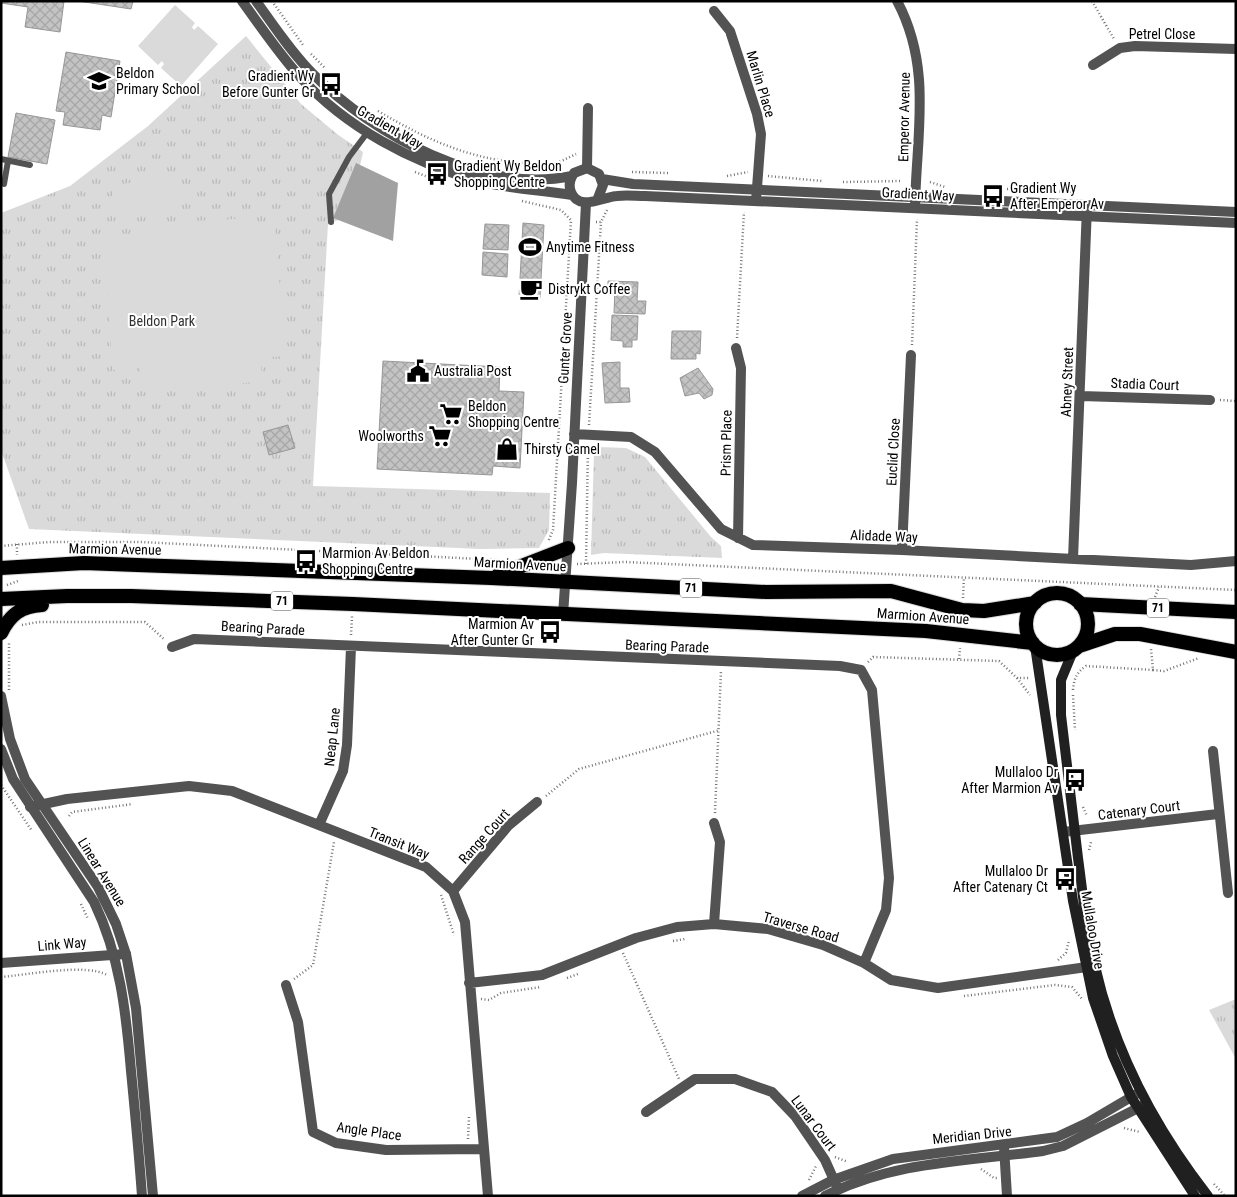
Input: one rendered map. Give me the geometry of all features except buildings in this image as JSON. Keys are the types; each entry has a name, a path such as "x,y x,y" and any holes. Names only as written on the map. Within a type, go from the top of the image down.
{"highway":[{"path":"490,578 568,548"},
{"name":"Marmion Avenue","path":"1,568 84,563 490,578 774,592 891,591 962,610 984,611 1035,603"},
{"name":"71","path":"1035,603 1045,596 1058,593 1070,596 1080,604 1236,612"},
{"path":"1,633 7,619 22,609 37,605 121,602 130,596"},
{"name":"Marmion Avenue","path":"1,599 130,596 926,631 1034,644"},
{"path":"1034,644 1027,630 1026,623 1027,616 1035,603"},
{"path":"1076,648 1084,640 1088,625 1085,610 1080,604"},
{"name":"71","path":"1034,644 1041,651 1058,655 1115,634 1149,634 1229,651"}],"main road":[{"name":"Mullaloo Drive","path":"1034,644 1063,832 1103,1030 1137,1109 1195,1196"},
{"name":"Mullaloo Drive","path":"1076,648 1061,680 1060,699 1090,967 1112,1024 1147,1104 1208,1196"}],"street":[{"name":"Gradient Way","path":"242,1 300,77 329,104 367,132 419,160 459,175 498,185 572,196"},
{"name":"Gradient Way","path":"256,1 286,43 311,73 356,112 394,136 443,160 479,170 540,181 572,176"},
{"name":"Emperor Avenue","path":"900,2 913,36 920,73 915,202"},
{"name":"Marlin Place","path":"714,11 730,31 757,114 761,134 756,201"},
{"name":"Petrel Close","path":"1093,65 1120,48 1135,46 1236,49"},
{"path":"587,168 588,108"},
{"path":"587,168 596,172 602,179 603,191 598,198 586,203 578,201 572,196 569,186 572,176 580,170 587,168"},
{"name":"Gradient Way","path":"602,179 633,184 757,190 1086,217 1236,223"},
{"name":"Gradient Way","path":"598,198 646,196 756,201 915,202 1236,212"},
{"name":"Gunter Grove","path":"563,615 586,203"},
{"name":"Abney Street","path":"1073,558 1081,396 1087,206"},
{"name":"Prism Place","path":"736,348 742,368 738,538"},
{"name":"Euclid Close","path":"902,550 912,355"},
{"name":"Stadia Court","path":"1081,396 1210,400"},
{"name":"Alidade Way","path":"574,434 632,437 643,443 655,452 721,529 753,545 902,550 1191,565 1236,561"},
{"name":"Bearing Parade","path":"172,647 194,639 840,666 860,670"},
{"name":"Neap Lane","path":"319,825 343,771 347,745 351,647"},
{"path":"860,670 872,690 889,878 886,910 864,963"},
{"name":"Linear Avenue","path":"1,696 16,758 25,779 98,887 116,924 126,954 136,1008 153,1196"},
{"name":"Linear Avenue","path":"1,749 13,779 94,902 104,922 114,954 124,1003 142,1196"},
{"path":"1213,751 1218,814 1228,893"},
{"name":"Transit Way","path":"30,807 41,803 189,786 232,791 336,833 426,866 453,891 465,922 482,1149 488,1196"},
{"name":"Range Court","path":"453,891 508,826 538,802"},
{"name":"Catenary Court","path":"1063,832 1218,814"},
{"path":"714,823 720,842 714,924"},
{"name":"Traverse Road","path":"469,983 542,975 622,950 677,927 714,924 768,929 823,945 864,963 891,980 938,988 1090,967"},
{"name":"Link Way","path":"1,963 101,954 126,954"},
{"name":"Angle Place","path":"286,984 298,1022 313,1132 336,1143 386,1150 482,1149"},
{"name":"Lunar Court","path":"646,1112 695,1079 735,1079 772,1092 795,1116 825,1160 835,1184"},
{"name":"Meridian Drive","path":"802,1196 893,1159 1057,1137 1087,1123 1141,1092"},
{"name":"Meridian Drive","path":"825,1196 835,1184 897,1169 1005,1156 1063,1146 1147,1104"},
{"path":"1004,1145 1007,1196"}],"lane":[{"path":"332,222 329,194 349,157 367,132"},
{"path":"4,184 5,160 30,165"}],"path":[{"path":"272,1 307,50 330,74"},
{"path":"1092,1 1120,48"},
{"path":"376,110 432,140 491,160 547,164 557,163 574,154 587,155"},
{"path":"627,171 673,174"},
{"path":"415,172 448,184"},
{"path":"719,176 758,172 771,177 827,181"},
{"path":"836,182 902,181"},
{"path":"516,200 561,210 571,220 553,530 542,554 545,558"},
{"path":"736,348 744,212"},
{"path":"912,355 917,219"},
{"path":"586,564 588,435 601,222"},
{"path":"1210,400 1236,401"},
{"path":"1,546 48,542 141,542 504,560"},
{"path":"567,564 635,562 1236,590"},
{"path":"1151,607 1159,587"},
{"path":"7,619 17,626 38,622 145,622 172,647"},
{"path":"1149,634 1153,670"},
{"path":"1074,681 1078,671 1086,666 1164,671 1229,651"},
{"path":"860,670 873,657 999,660 1017,678 1040,679"},
{"path":"714,823 722,662"},
{"path":"538,802 579,769 720,730"},
{"path":"1,785 34,833"},
{"path":"69,816 72,812 141,803"},
{"path":"286,984 314,965 336,833"},
{"path":"1088,856 1091,842"},
{"path":"440,894 456,940"},
{"path":"80,902 92,926"},
{"path":"669,941 686,938"},
{"path":"622,950 631,952"},
{"path":"619,956 622,950"},
{"path":"622,950 682,1087"},
{"path":"101,954 109,979"},
{"path":"1,978 77,970 98,970 107,974"},
{"path":"564,979 581,973"},
{"path":"471,999 489,1000 501,992 546,985"},
{"path":"962,996 1055,985"},
{"path":"469,1149 468,1128 471,1110"},
{"path":"1211,1181 1225,1196"}],"green space":[{"path":"175,5 195,23 192,27 194,30 198,26 218,44 181,86 161,68 164,64 162,61 158,65 138,46"},
{"name":"Beldon Park","path":"246,36 301,104 337,134 363,152 357,179 338,220 328,224 313,486 550,493 549,530 539,548 481,549 29,529 1,450 1,213 70,186 148,126"},
{"path":"162,177 178,185 175,196 165,209 150,217 128,216 109,201 118,185"},
{"path":"253,218 254,226 275,224 285,356 261,358 262,382 141,389 140,368 113,370 103,239 133,236 132,224"},
{"path":"599,447 626,448 645,457 711,537 721,546 722,558 604,553 591,555 594,451"},
{"path":"1236,999 1236,1059 1209,1010"}],"shaded area":[{"path":"356,163 398,183 393,241 333,218"}],"place":[{"name":"Beldon Primary School","path":"99,81"},
{"name":"Gradient Wy Before Gunter Gr","path":"331,84"},
{"name":"Gradient Wy Beldon Shopping Centre","path":"437,174"},
{"name":"Gradient Wy After Emperor Av","path":"993,196"},
{"name":"Anytime Fitness","path":"530,247"},
{"name":"Distrykt Coffee","path":"531,289"},
{"name":"Australia Post","path":"418,371"},
{"name":"Beldon Shopping Centre","path":"451,414"},
{"name":"Woolworths","path":"440,436"},
{"name":"Thirsty Camel","path":"507,449"},
{"name":"Marmion Av Beldon Shopping Centre","path":"306,561"},
{"name":"Marmion Av After Gunter Gr","path":"550,632"},
{"name":"Mullaloo Dr After Marmion Av","path":"1075,780"},
{"name":"Mullaloo Dr After Catenary Ct","path":"1065,879"}]}
